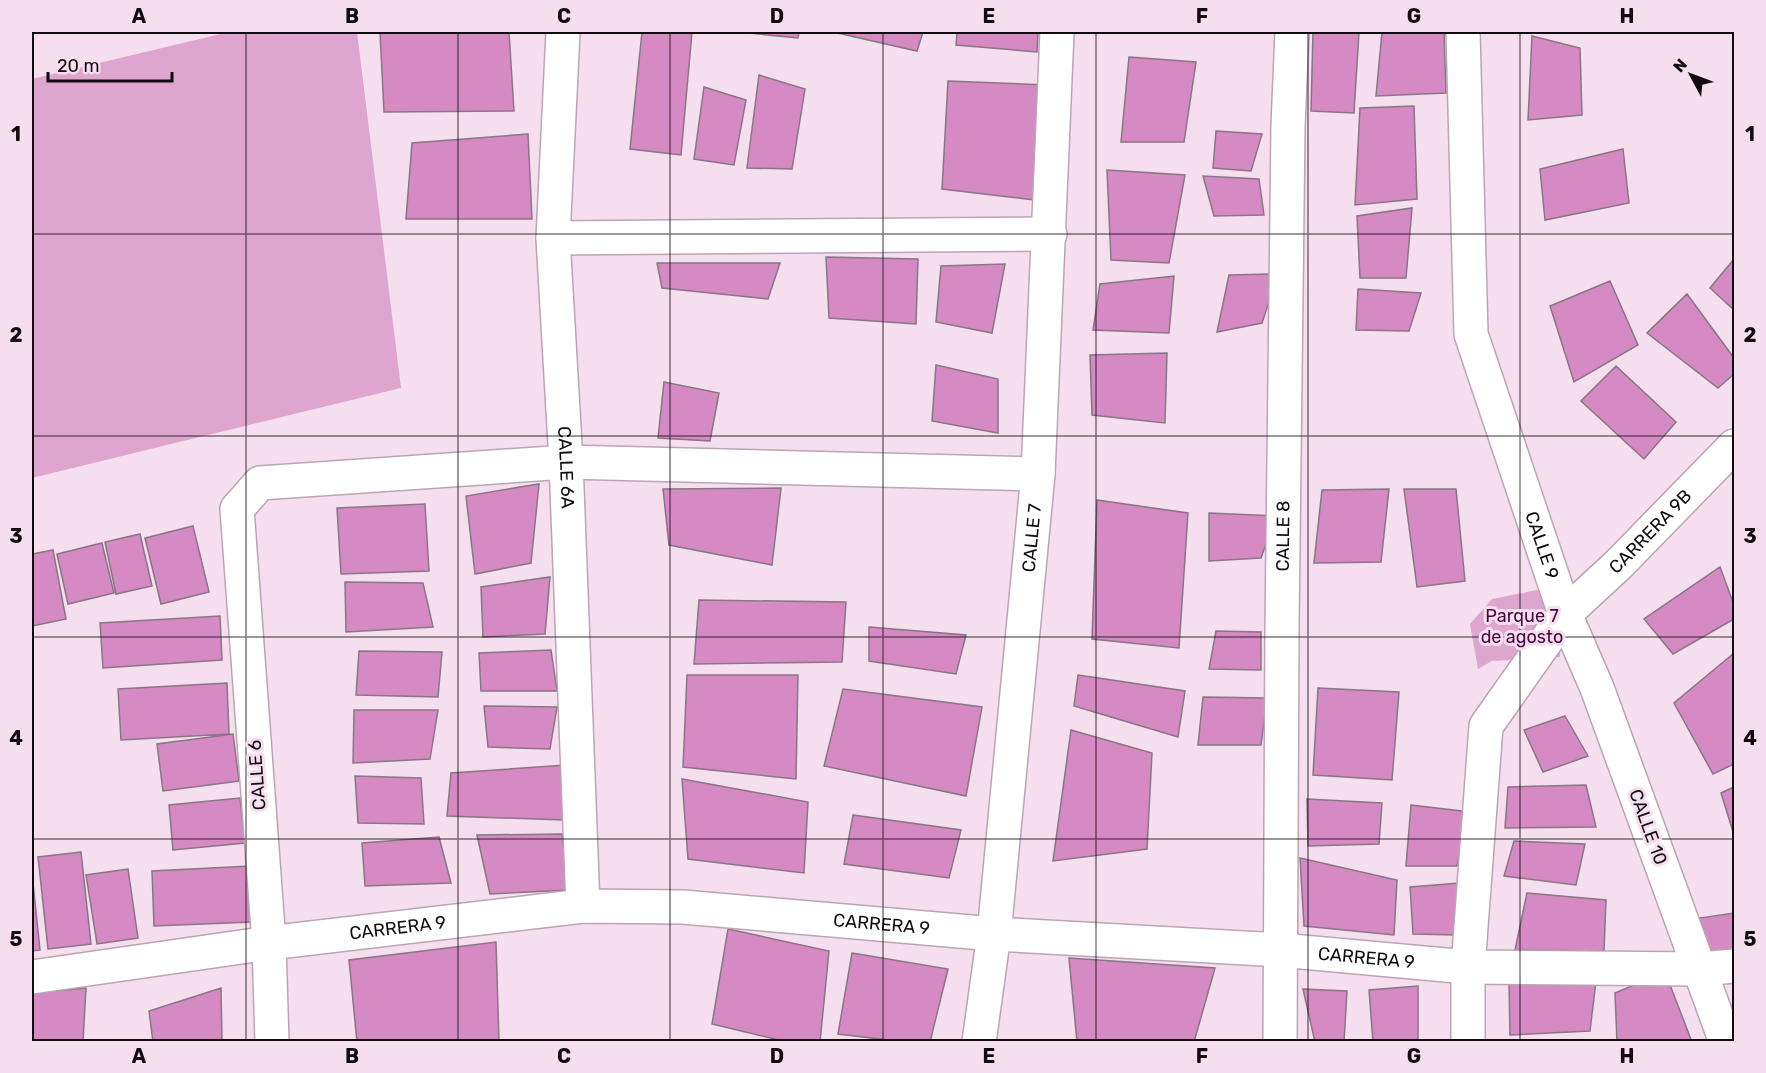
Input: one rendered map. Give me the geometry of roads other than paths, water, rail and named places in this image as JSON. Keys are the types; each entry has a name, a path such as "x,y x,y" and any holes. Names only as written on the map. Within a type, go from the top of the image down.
{"street":[{"name":"CALLE 6A","path":"563,32 553,238 566,462 583,906"},
{"name":"CALLE 7","path":"979,1041 994,934 1038,474 1057,32"},
{"name":"CALLE 8","path":"1280,1041 1288,126 1292,32"},
{"name":"CALLE 9","path":"1463,32 1471,334 1565,614"},
{"path":"553,238 1050,234"},
{"name":"CARRERA 9B","path":"1565,614 1619,564 1734,446"},
{"path":"566,462 1038,474"},
{"name":"CALLE 6","path":"272,1041 269,943 237,509 260,483 566,462"},
{"path":"1468,1041 1468,967 1486,726 1565,614"},
{"name":"CALLE 10","path":"1565,614 1597,688 1726,1041"},
{"name":"CARRERA 9","path":"32,976 269,943 583,906 683,907 994,934 1280,950 1468,967 1700,969 1734,966"}],"park label":[{"name":"Parque 7 de agosto","path":"1522,626"}]}
